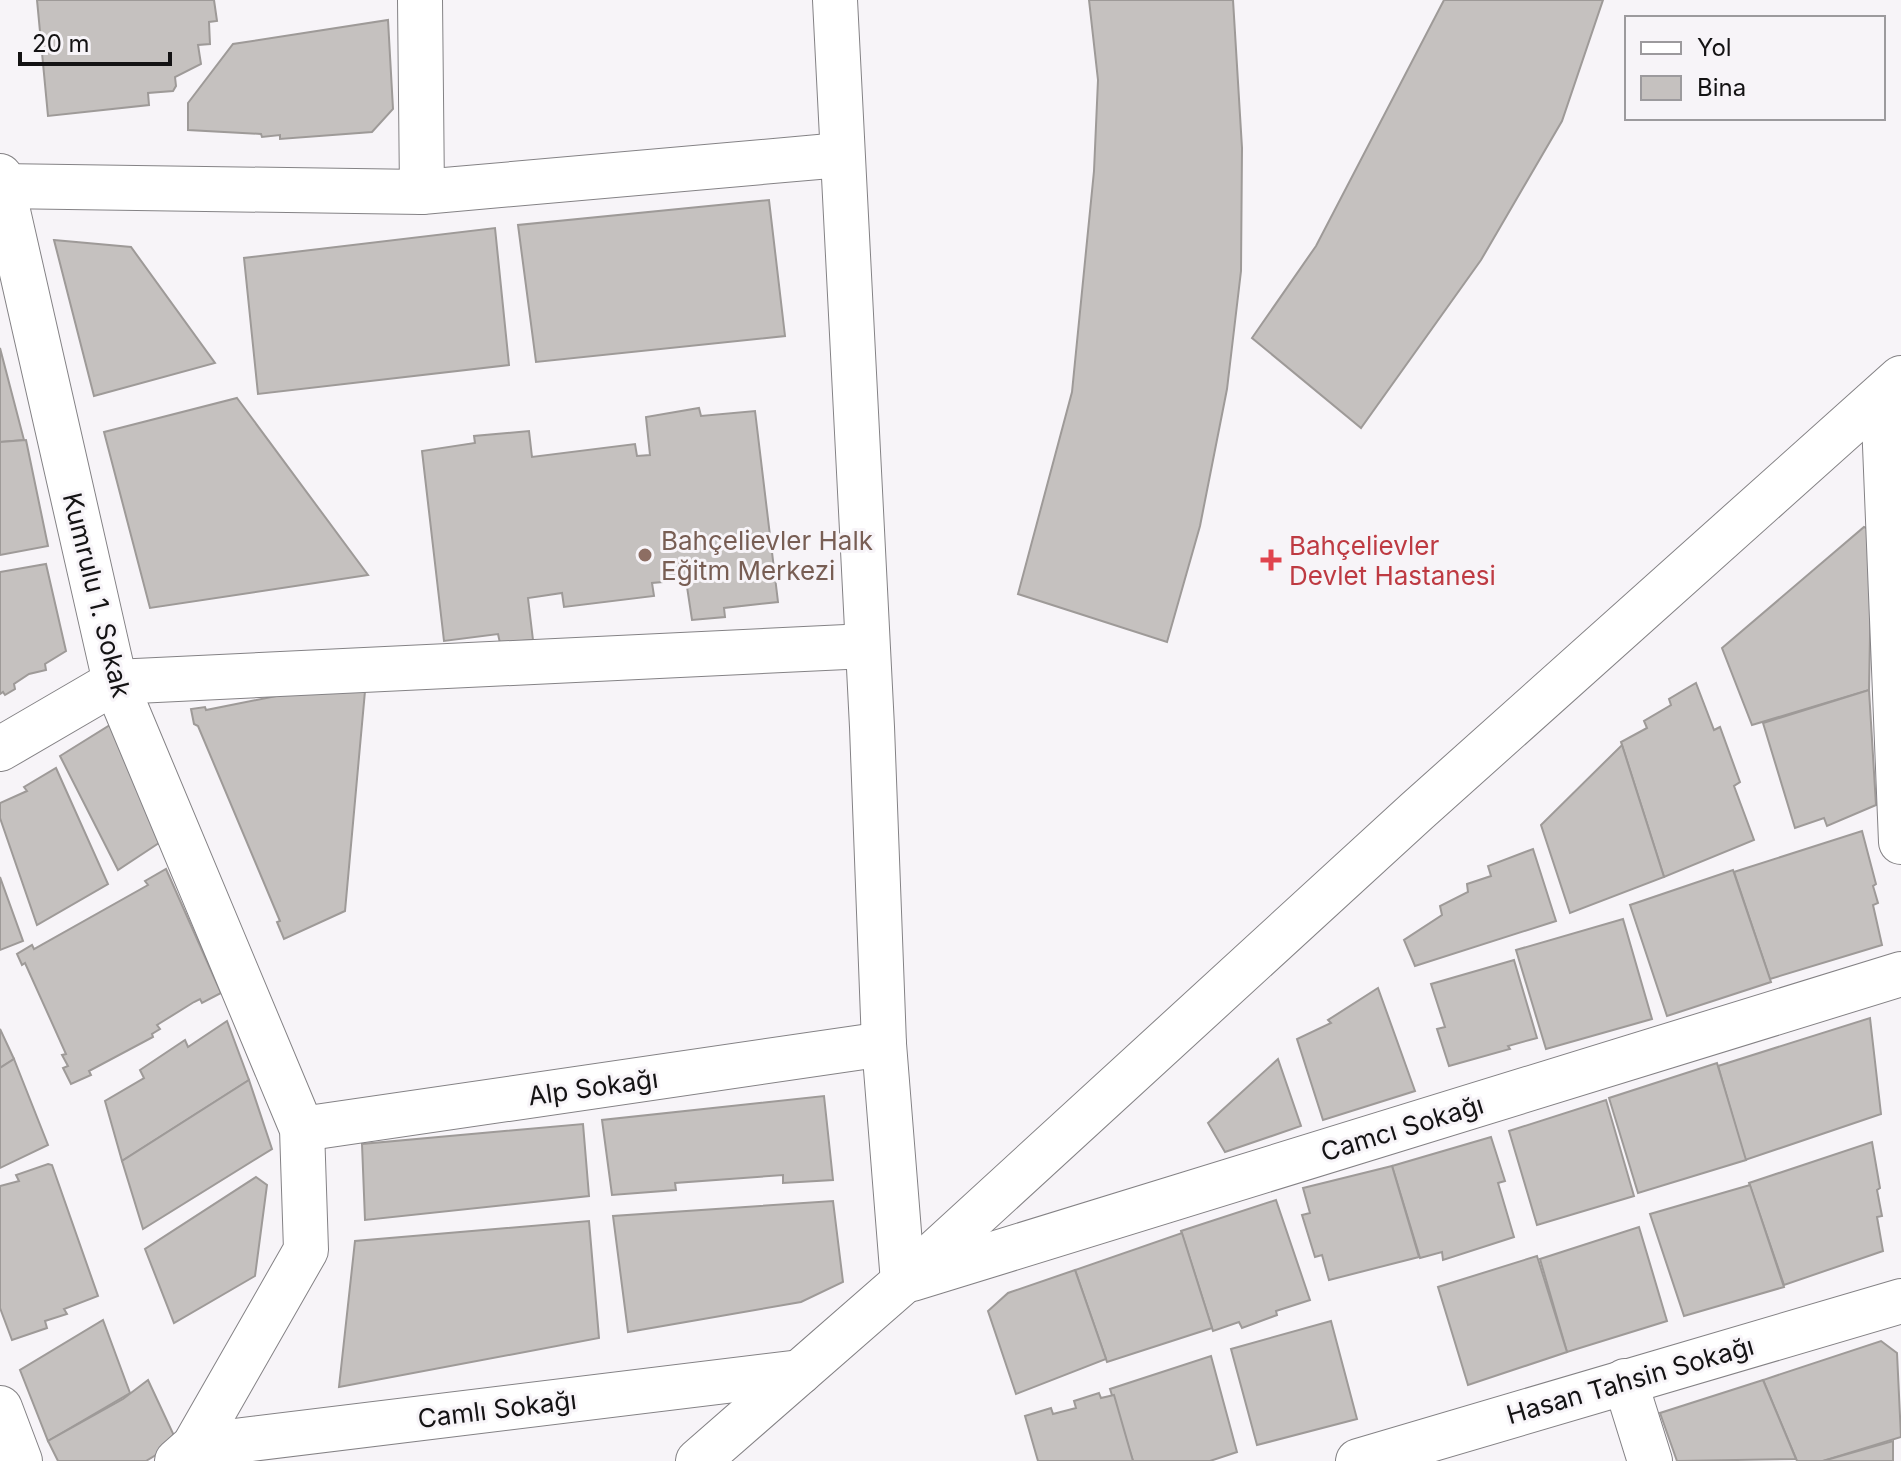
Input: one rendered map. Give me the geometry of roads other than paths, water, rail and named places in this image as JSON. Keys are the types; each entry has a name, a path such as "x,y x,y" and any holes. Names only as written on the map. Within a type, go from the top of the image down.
{"street":[{"path":"420,0 422,192"},
{"path":"835,0 884,1044 903,1282"},
{"path":"0,183 422,192 841,155"},
{"name":"Kumrulu 1. Sokak","path":"0,183 115,682 302,1129"},
{"path":"1892,387 1901,842"},
{"path":"718,1453 800,1372 903,1282 1417,811 1892,387"},
{"path":"0,749 115,682 867,646"},
{"name":"Camcı Sokağı","path":"903,1282 1901,974"},
{"name":"Alp Sokağı","path":"302,1129 884,1044"},
{"path":"186,1454 306,1250 302,1129"},
{"name":"Hasan Tahsin Sokağı","path":"1358,1461 1901,1301"},
{"name":"Camlı Sokağı","path":"186,1454 800,1372"},
{"path":"1625,1381 1650,1461"},
{"path":"0,1408 20,1461"}],"place":[{"name":"Bahçelievler Halk Eğitm Merkezi","path":"645,555"},
{"name":"Bahçelievler Devlet Hastanesi","path":"1271,560"}]}
